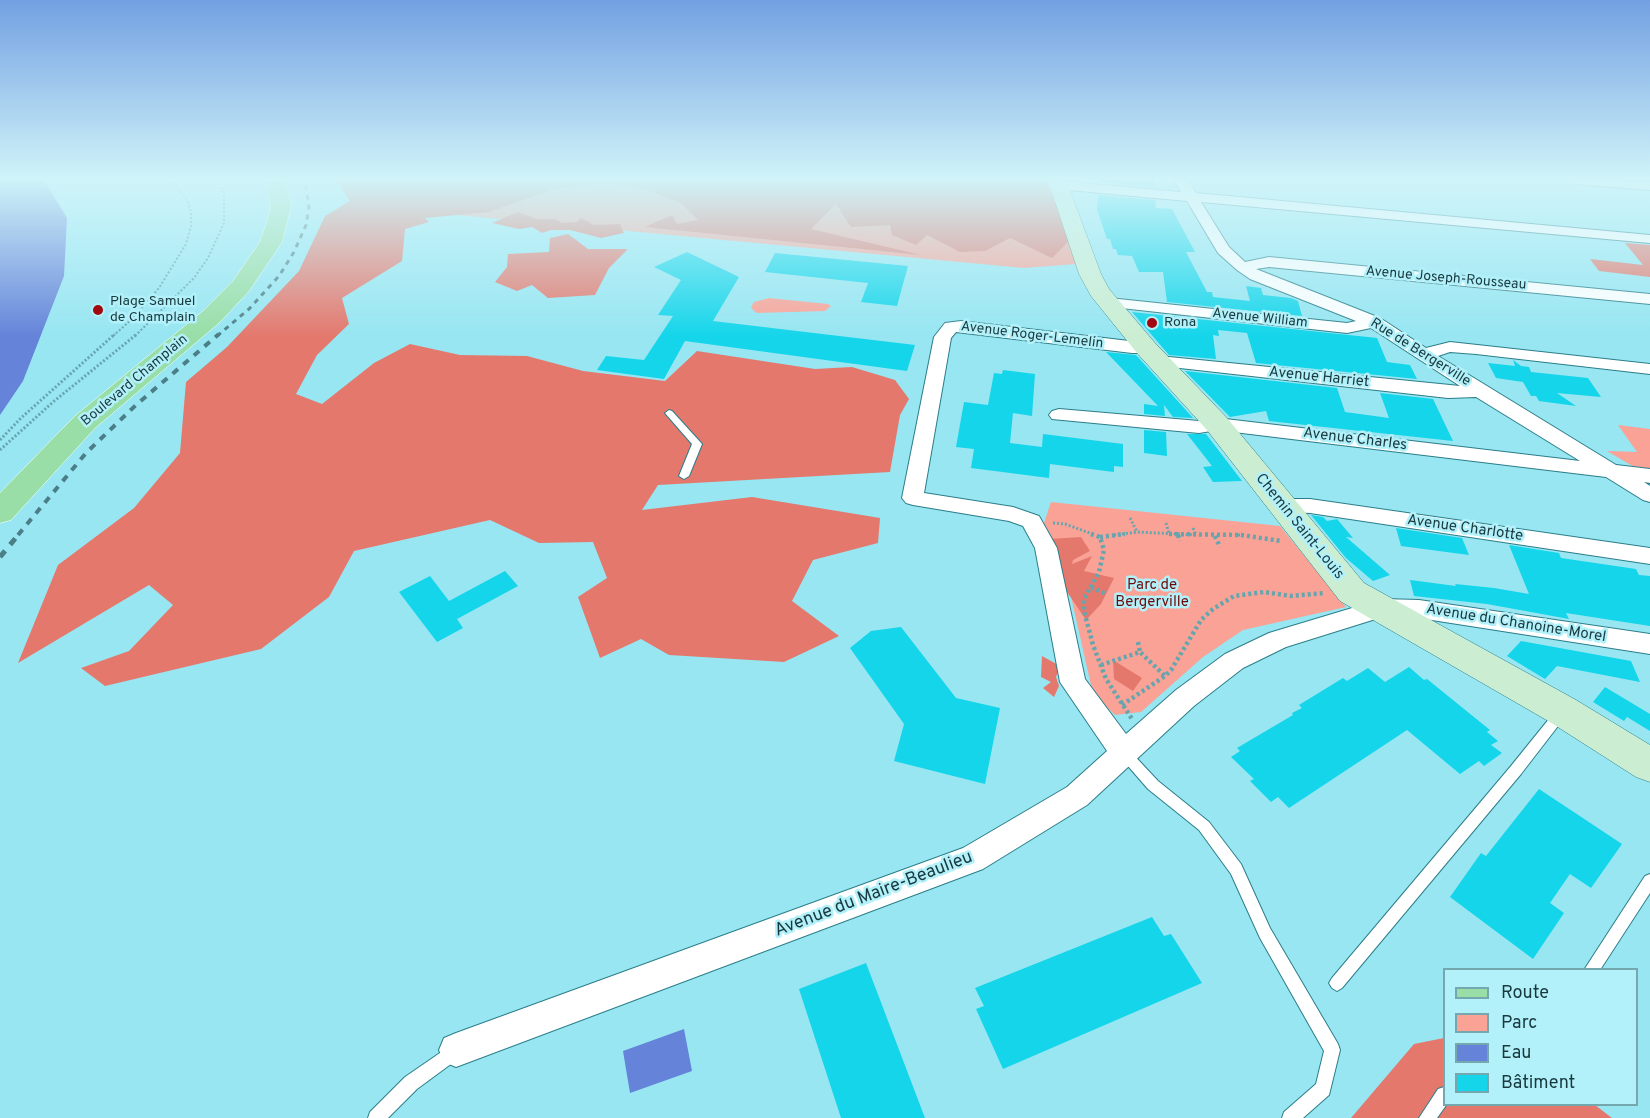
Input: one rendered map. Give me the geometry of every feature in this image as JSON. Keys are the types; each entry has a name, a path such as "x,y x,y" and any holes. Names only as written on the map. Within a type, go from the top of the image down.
{"main road":[{"name":"Boulevard Champlain","path":"0,483 72,414 170,336 225,283 245,256 257,232"},
{"name":"Boulevard Champlain","path":"0,512 85,422 211,317 241,286 271,242 274,232"}],"street":[{"name":"Chemin Saint-Louis","path":"1074,232 1089,274 1099,291 1152,354 1217,424 1352,592 1563,711 1650,765"},
{"name":"Rue de Bergerville","path":"1213,232 1223,250 1256,276 1374,322 1480,391 1650,495"},
{"path":"1576,232 1650,239"},
{"name":"Avenue Joseph-Rousseau","path":"1242,267 1269,262 1650,299"},
{"name":"Avenue William","path":"1109,303 1347,328 1374,322"},
{"name":"Avenue Roger-Lemelin","path":"1031,521 1013,514 913,498 943,337 951,327 961,326 1132,348 1152,354"},
{"path":"1423,354 1450,347 1650,369"},
{"name":"Avenue Harriet","path":"1152,354 1448,392 1480,391"},
{"name":"Avenue Charles","path":"1059,415 1198,427 1217,424 1650,476"},
{"name":"Avenue Charlotte","path":"1281,506 1310,506 1650,556"},
{"path":"1031,521 1046,548 1072,682 1134,744"},
{"name":"Avenue du Maire-Beaulieu","path":"456,1050 972,860 1077,796 1185,698 1234,661 1278,640 1382,608"},
{"name":"Avenue du Chanoine-Morel","path":"1382,608 1419,609 1650,644"}],"lane":[{"path":"669,413 697,444 684,476"},
{"path":"1337,983 1563,711"},
{"path":"1134,744 1153,784 1204,826 1236,869 1265,933 1332,1050 1323,1089 1290,1118"},
{"path":"1593,968 1650,881"},
{"path":"375,1118 411,1083 456,1050"},
{"path":"1427,1118 1443,1096"}],"path":[{"path":"0,440 28,411 132,318 159,288 175,265 186,244 189,232"},
{"path":"0,450 53,402 146,327 194,278 212,250 220,232"},
{"path":"1130,518 1137,532"},
{"path":"1031,521 1065,524 1100,537 1137,532 1196,536 1233,533 1312,544"},
{"path":"1166,524 1169,534"},
{"path":"1193,528 1196,536"},
{"path":"1178,535 1180,542"},
{"path":"1215,536 1220,547"},
{"path":"1100,537 1104,550 1100,572 1084,598 1084,612 1101,665 1122,705 1134,744"},
{"path":"1091,587 1106,594"},
{"path":"1122,705 1165,676 1201,620 1234,596 1264,592 1291,596 1352,592"},
{"path":"1138,642 1140,652 1165,676"},
{"path":"1101,665 1140,652"}],"green space":[{"path":"640,232 1067,232 1076,264 1024,268"},
{"path":"769,298 831,306 825,311 757,313 751,307 754,302"},
{"path":"1618,425 1650,429 1650,470 1636,468 1607,451 1637,452"},
{"name":"Parc de Bergerville","path":"1051,502 1280,526 1346,607 1243,630 1203,657 1141,712 1115,715 1093,694 1070,592 1044,523"}],"shaded area":[{"path":"317,232 405,232 402,261 342,298 349,324 317,355 296,394 322,404 374,363 410,344 460,355 527,356 583,371 665,381 697,351 815,369 852,367 895,380 909,399 900,415 890,472 658,485 642,510 752,497 880,518 878,543 813,560 792,601 839,636 784,662 669,655 641,639 600,658 578,597 607,578 593,542 539,543 490,520 354,551 329,597 261,649 105,686 81,668 129,651 173,605 149,585 18,663 58,565 134,508 180,453 186,382 227,347 299,271"},
{"path":"578,232 624,233 601,238"},
{"path":"696,232 824,232 921,255"},
{"path":"891,232 1067,232 1070,240 1052,258 1010,238 985,251 960,252 927,235 916,245 892,235"},
{"path":"568,234 588,249 628,249 609,268 595,295 548,298 532,285 517,291 495,282 507,267 508,254 549,252 550,238"},
{"path":"1625,243 1650,245 1650,277 1599,271 1590,259 1643,265"},
{"path":"1081,537 1090,551 1073,560 1072,564 1092,556 1084,571 1114,578 1101,604 1086,620 1057,577 1049,539"},
{"path":"1042,656 1060,666 1056,677 1059,686 1054,697 1043,688 1051,682 1041,677"},
{"path":"1113,660 1142,678 1133,691 1114,679"},
{"path":"1443,1038 1443,1106 1596,1106 1612,1118 1351,1118 1414,1044"}],"water":[{"path":"0,232 66,232 64,276 23,381 0,415"},
{"path":"684,1029 692,1071 630,1093 623,1051"}],"building":[{"path":"1105,232 1184,232 1195,252 1186,252 1207,292 1212,292 1213,297 1250,301 1246,286 1261,288 1263,295 1298,301 1302,316 1167,302 1163,272 1139,272 1132,256 1118,255 1110,239 1107,239"},
{"path":"687,252 739,277 713,321 915,345 907,371 685,341 664,379 597,370 606,356 644,360 673,316 658,315 681,280 654,267"},
{"path":"775,253 908,266 897,306 861,302 868,283 765,272"},
{"path":"1132,312 1377,338 1387,362 1410,365 1417,379 1256,363 1247,333 1218,330 1219,336 1213,335 1216,359 1169,355"},
{"path":"1106,352 1136,355 1193,418 1173,417 1164,405 1165,416 1144,414 1144,404 1158,406"},
{"path":"1513,360 1521,366 1529,367 1531,372 1588,378 1601,397 1557,393 1576,406 1539,401 1536,396 1531,396 1523,382 1496,378 1488,363 1515,366"},
{"path":"1003,370 1035,374 1032,416 1013,413 1010,443 1042,447 1043,434 1123,444 1123,467 1114,466 1114,472 1050,464 1049,478 971,468 974,449 956,447 964,402 988,405 994,373 1002,374"},
{"path":"1185,371 1337,388 1345,412 1389,418 1380,393 1433,399 1453,441 1269,421 1266,411 1230,417"},
{"path":"1144,430 1166,432 1167,456 1144,453"},
{"path":"1187,434 1206,434 1242,481 1213,482 1203,467 1212,466"},
{"path":"1311,515 1323,517 1327,521 1337,519 1353,538 1346,537 1390,575 1373,581 1346,558"},
{"path":"1396,528 1462,538 1469,555 1401,546"},
{"path":"1509,545 1559,553 1561,558 1636,569 1639,575 1650,576 1650,626 1566,613 1569,619 1487,604 1414,596 1410,580 1494,588 1529,594"},
{"path":"505,571 518,586 457,619 463,628 437,642 399,592 430,576 449,601"},
{"path":"901,627 956,698 1000,708 985,784 894,761 904,724 850,648 871,631"},
{"path":"1521,641 1631,661 1640,682 1557,666 1545,679 1507,656"},
{"path":"1409,667 1490,730 1487,732 1498,741 1491,745 1502,753 1484,766 1479,761 1460,774 1407,730 1289,808 1278,797 1271,802 1250,781 1254,779 1231,757 1240,751 1237,748 1293,715 1292,713 1302,708 1299,705 1343,678 1347,681 1368,668 1385,682"},
{"path":"1605,687 1650,714 1650,731 1627,717 1624,721 1593,702"},
{"path":"1539,789 1622,844 1591,888 1570,874 1550,903 1564,913 1533,959 1450,897 1481,853 1486,856"},
{"path":"1152,917 1164,936 1171,934 1202,983 1003,1069 976,1009 984,1006 975,988"},
{"path":"866,963 925,1118 841,1118 799,989"}],"railway":[{"path":"217,336 249,309 279,276 303,232"},
{"path":"18,535 86,453 136,405 219,334"},
{"path":"0,557 19,534"}],"place":[{"name":"Plage Samuel de Champlain","path":"98,310"},
{"name":"Rona","path":"1152,323"}]}
